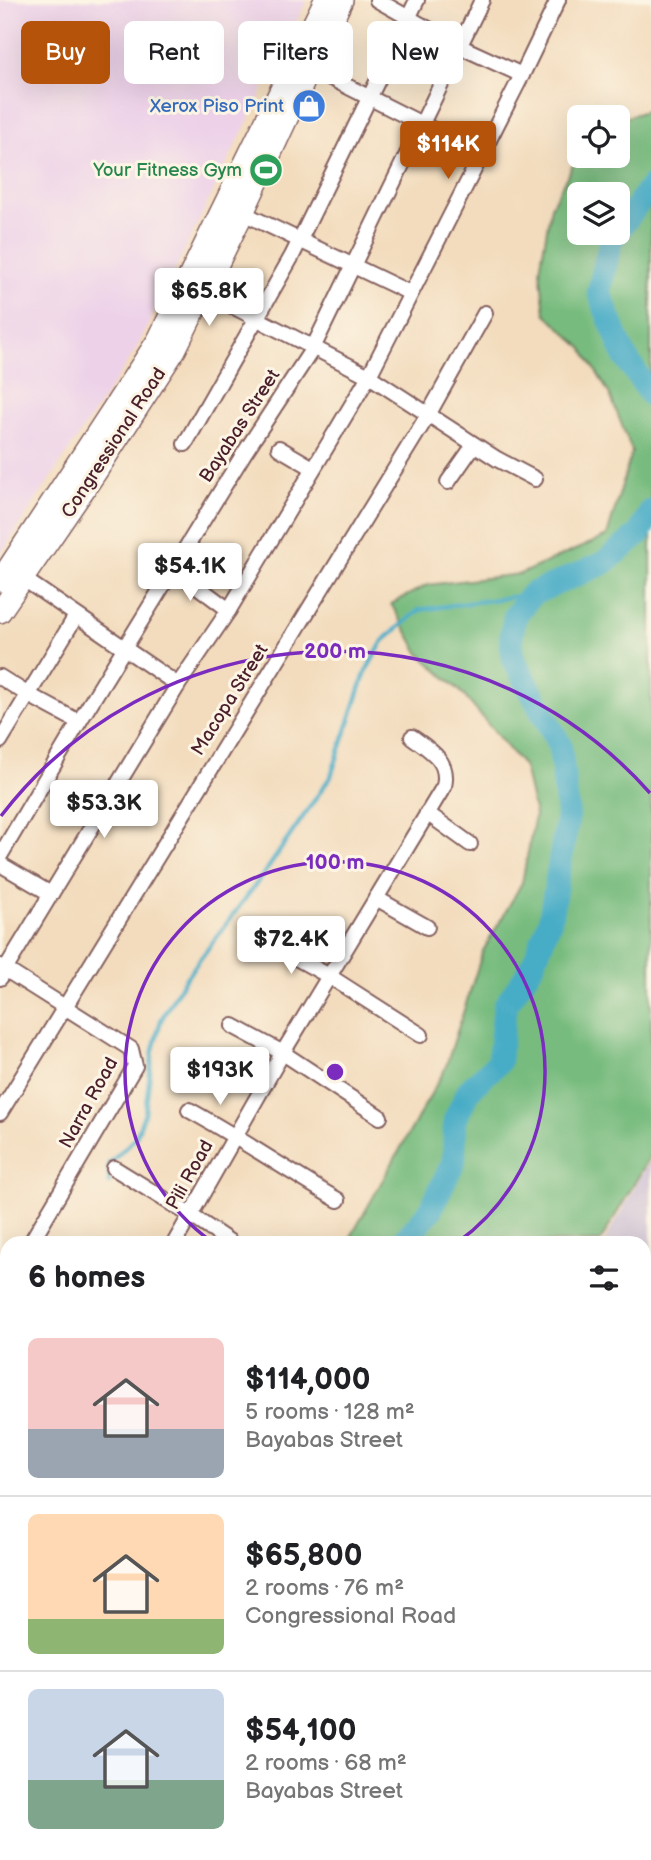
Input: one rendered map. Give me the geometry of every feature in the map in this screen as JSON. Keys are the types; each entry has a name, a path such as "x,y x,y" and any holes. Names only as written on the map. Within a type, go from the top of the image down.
{"main road":[{"name":"Congressional Road","path":"195,287 324,0"},
{"name":"Congressional Road","path":"332,21 342,0"},
{"name":"Congressional Road","path":"0,612 11,576 158,340 243,213 303,84"}],"street":[{"path":"377,0 416,21"},
{"path":"185,444 299,241 417,0"},
{"name":"Bayabas Street","path":"463,36 482,0"},
{"path":"2,971 178,685 229,610 369,376 558,0"},
{"path":"463,48 522,75"},
{"path":"343,84 481,154"},
{"name":"Bayabas Street","path":"0,856 173,568 313,348 441,84"},
{"path":"243,213 410,293"},
{"path":"195,287 369,376 474,444 536,480"},
{"name":"Macopa Street","path":"0,1112 428,415 485,313"},
{"path":"448,482 474,444"},
{"path":"279,448 313,468"},
{"path":"173,568 229,610"},
{"path":"11,576 178,685"},
{"path":"0,741 76,616"},
{"path":"0,677 79,722"},
{"name":"Pili Road","path":"178,1236 283,1053 444,786 445,766 438,757 412,737"},
{"path":"428,813 470,844"},
{"path":"0,864 51,894"},
{"path":"376,898 428,927"},
{"path":"271,944 329,976 421,1035"},
{"name":"Narra Road","path":"2,971 131,1049 135,1066 35,1236"},
{"path":"233,1026 283,1053 380,1117"},
{"path":"189,1110 235,1135 338,1200"},
{"path":"114,1168 221,1236"}],"shaded area":[{"path":"0,0 307,0 297,21 238,21 238,84 266,84 136,349 0,555"},
{"path":"651,1159 651,1236 607,1236"}],"green space":[{"path":"651,109 651,1155 604,1236 351,1236 445,1069 483,951 522,883 535,815 524,767 461,692 420,654 391,604 427,585 520,574 607,536 632,451 610,395 583,349 545,313 540,269 551,206 571,168 630,168 630,116"}],"waterway":[{"path":"630,215 651,186"},
{"path":"610,245 599,292 624,355 651,395"},
{"path":"408,1236 430,1211 454,1161 455,1120 469,1090 499,1062 505,1006 533,965 550,920 568,815 560,745 514,660 511,639 515,616 532,594 604,563 639,534 651,511"},
{"path":"109,1183 109,1164 136,1137 145,1112 153,1050 161,1020 183,982 268,868 331,776 366,671 383,641 419,610 532,594"}],"place":[{"name":"Xerox Piso Print","path":"309,106"},
{"name":"Your Fitness Gym","path":"266,170"}]}
